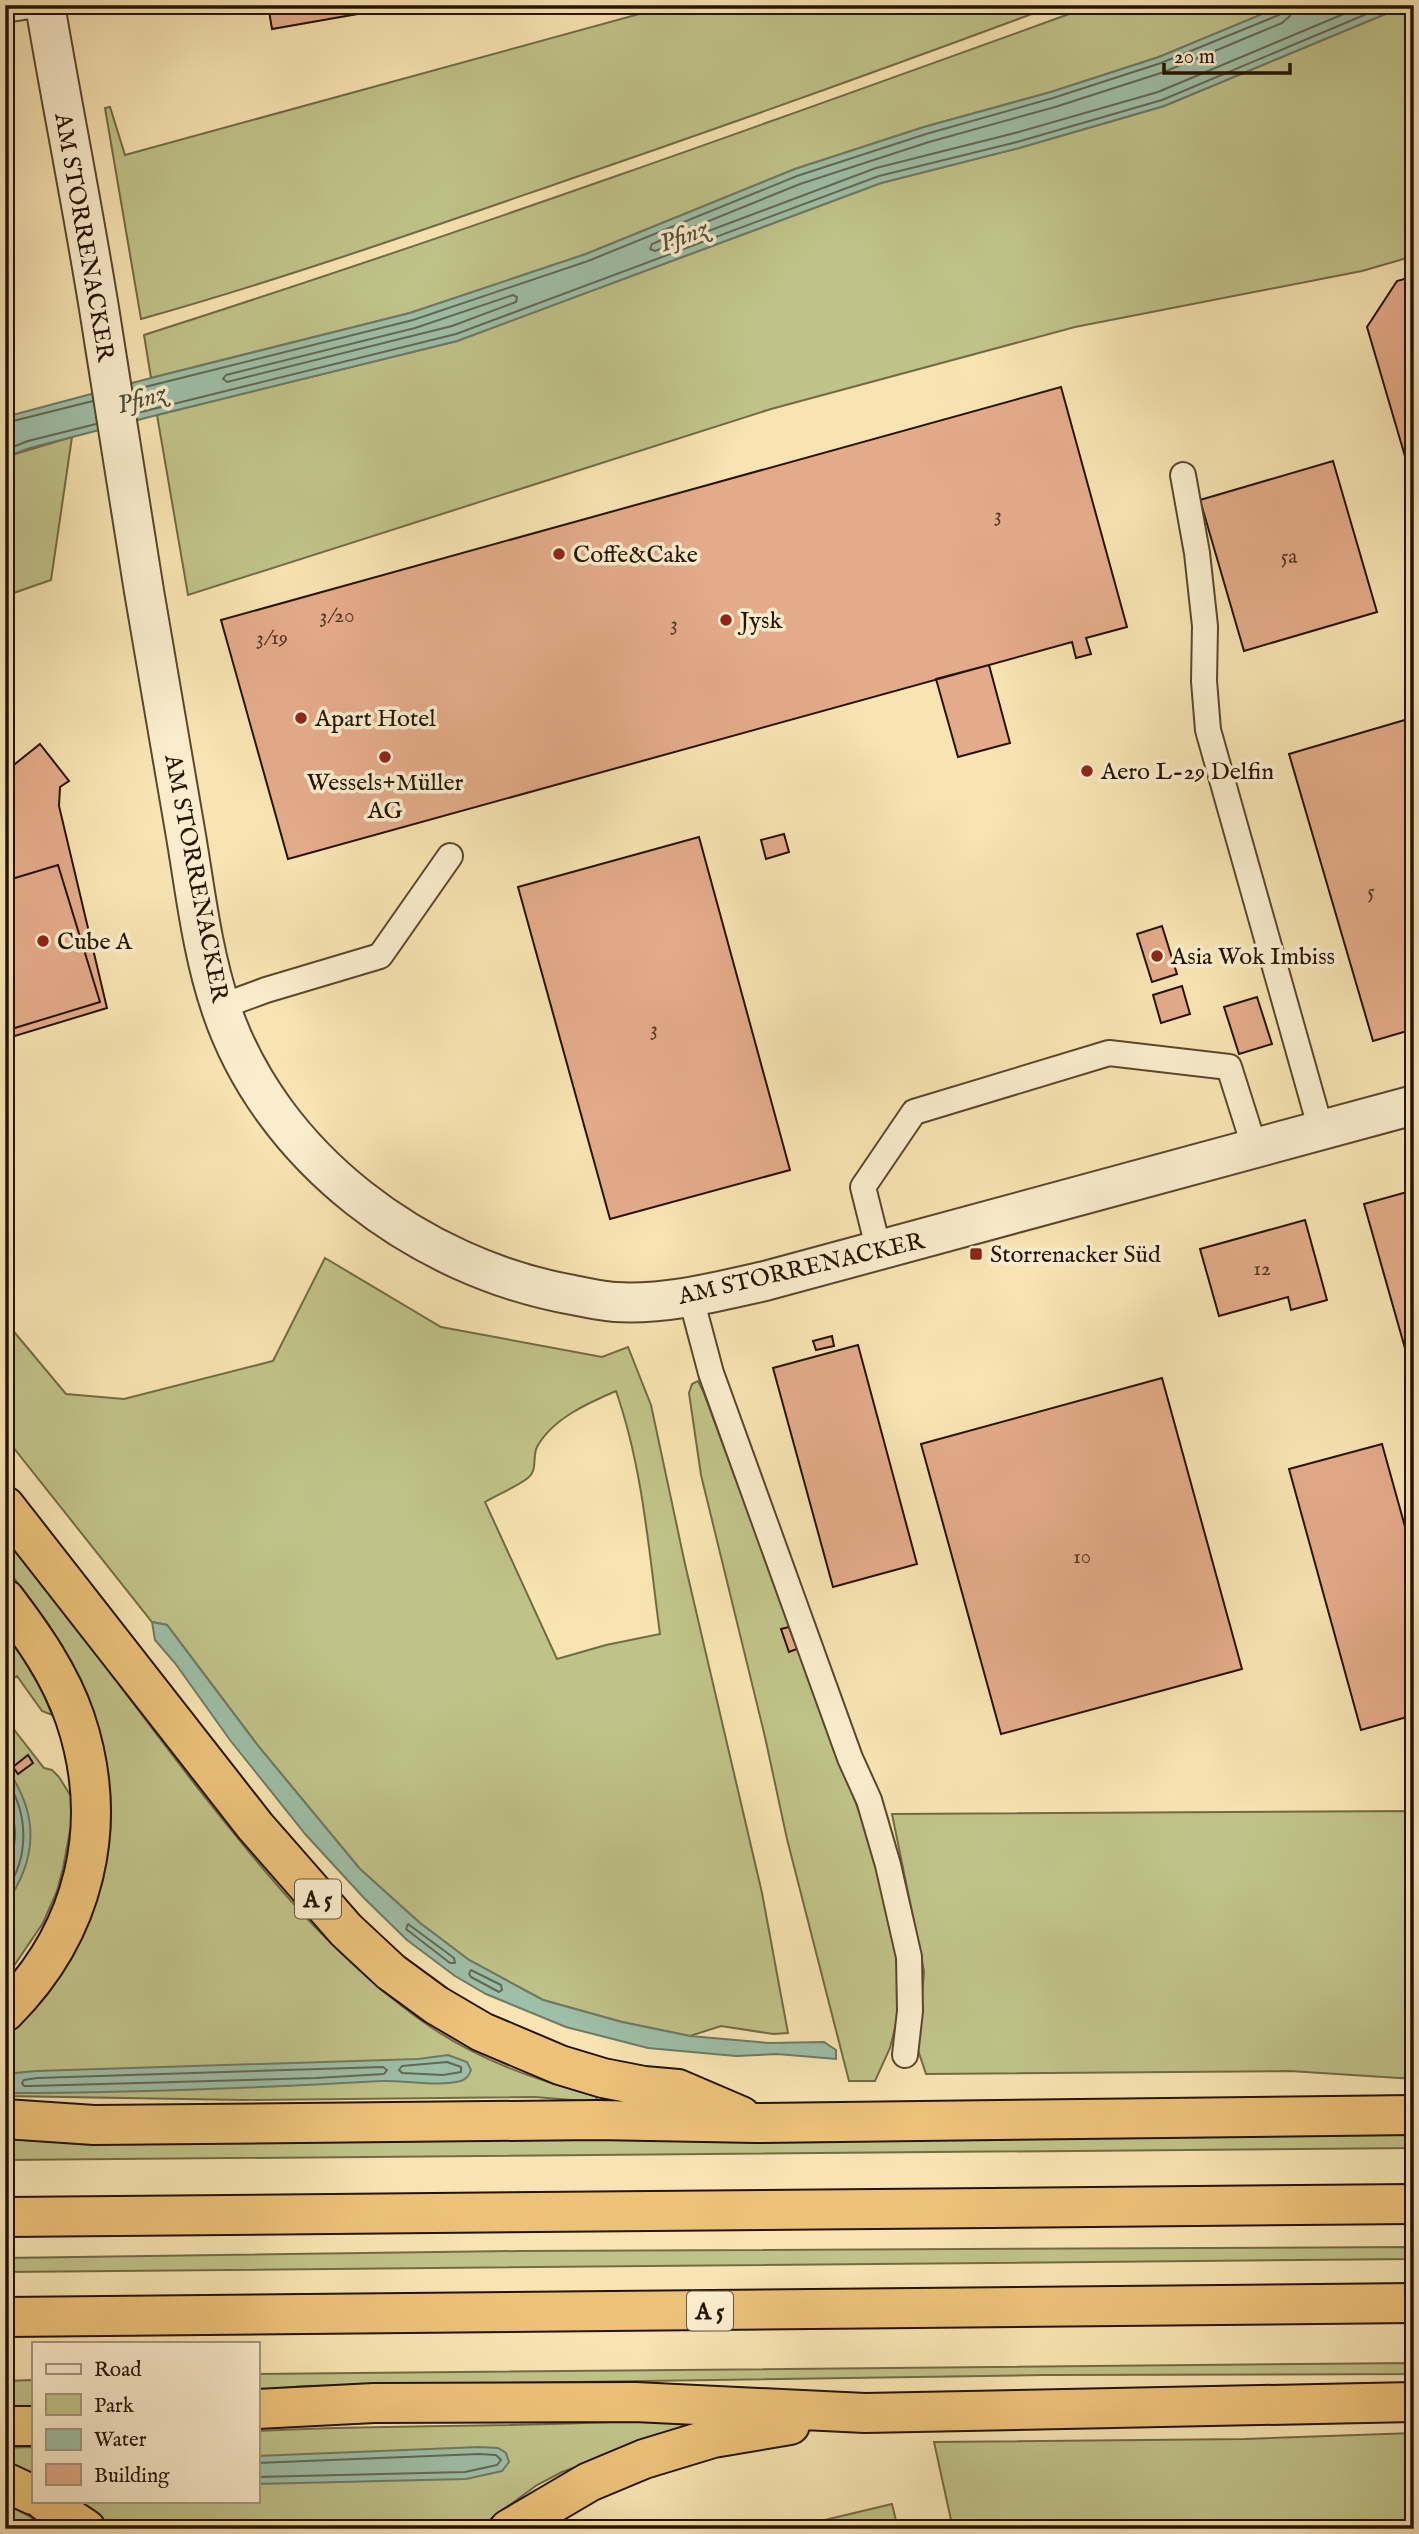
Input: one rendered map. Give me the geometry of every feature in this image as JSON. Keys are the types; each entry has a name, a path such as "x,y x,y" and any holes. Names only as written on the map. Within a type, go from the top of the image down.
{"highway":[{"name":"A 5","path":"5,1506 255,1826 346,1930 391,1972 436,2005 482,2032 560,2065 603,2078 678,2089 755,2123"},
{"path":"5,1599 38,1643 75,1716 86,1756 92,1823 89,1860 65,1930 24,1993 5,2012"},
{"path":"5,2119 94,2124 597,2120 755,2123 1414,2115"},
{"path":"5,2217 1414,2204"},
{"name":"A 5","path":"5,2317 1414,2304"},
{"path":"259,2409 374,2403 635,2402 864,2413 1414,2402"},
{"path":"509,2529 589,2482 645,2459 713,2438 864,2413"},
{"path":"5,2426 32,2426"},
{"path":"5,2482 32,2495"},
{"path":"46,2502 86,2529"}],"street":[{"name":"AM STORRENACKER","path":"45,5 201,924 220,1007 240,1055 281,1120 334,1177 391,1222 454,1257 496,1276 549,1291 612,1302 691,1298 879,1251 1414,1105"}],"lane":[{"path":"5,10 36,5"},
{"path":"1183,475 1205,626 1204,681 1208,730 1321,1130"},
{"path":"220,1007 266,990 380,956 450,856"},
{"path":"879,1251 863,1187 914,1112 1109,1053 1229,1067 1255,1149"},
{"path":"691,1298 711,1373 850,1758 869,1800 888,1865 909,1957 910,2011 905,2055"}],"green space":[{"path":"672,5 1056,5 743,119 451,220 297,272 141,319 105,108 110,107 125,155"},
{"path":"1094,5 1284,5 1159,57 1051,92 924,127 795,169 586,254 410,313 151,378 144,335 502,216"},
{"path":"1407,5 1414,5 1414,256 1362,271 1075,327 771,409 188,595 157,415 457,341 881,183 1019,148 1164,106"},
{"path":"72,437 51,580 5,596 5,457"},
{"path":"325,1258 441,1327 602,1357 628,1347 651,1405 685,1564 762,1893 788,2033 773,2034 721,2026 690,2036 622,2022 543,2000 469,1960 420,1923 360,1869 259,1747 167,1625 152,1622 5,1437 5,1321 66,1394 124,1399 273,1361","holes":["616,1391 639,1480 660,1634 557,1659 485,1502 531,1475 537,1447 552,1428 572,1413"]},
{"path":"698,1381 874,1852 899,1946 900,2008 890,2048 875,2081 849,2081 787,1839 701,1475 689,1393 692,1384"},
{"path":"5,1534 226,1824 279,1888 336,1948 398,2003 451,2040 512,2069 597,2096 596,2102 535,2097 243,2100 5,2096 5,2037 41,2002 77,1946 98,1893 107,1858 111,1824 110,1791 95,1725 62,1647 6,1566"},
{"path":"5,1632 38,1680 52,1715 42,1711 17,1676 5,1683"},
{"path":"5,1718 44,1768 52,1770 59,1777 72,1798 73,1815 57,1891 43,1923 5,1979"},
{"path":"1414,1811 1414,2079 1290,2071 926,2074 918,2050 924,1971 892,1814"},
{"path":"1414,2130 1414,2148 5,2160 5,2133"},
{"path":"1414,2247 1414,2259 5,2272 5,2258 519,2251"},
{"path":"1414,2363 1414,2374 1044,2375 305,2386 259,2390 259,2374"},
{"path":"32,2380 32,2407 5,2408 5,2381"},
{"path":"650,2420 682,2422 683,2425 679,2429 562,2472 537,2485 477,2529 115,2529 80,2502 259,2502 259,2431"},
{"path":"1414,2433 1414,2529 953,2529 934,2442 1245,2439"},
{"path":"32,2447 32,2475 5,2465 5,2448"},
{"path":"5,2503 53,2529 5,2529"},
{"path":"892,2504 898,2529 689,2529 706,2522 808,2524"}],"water":[{"name":"Pfinz","path":"1284,5 1407,5 1164,106 1019,148 881,183 457,341 157,415 5,457 5,417 410,313 586,254 795,169 924,127 1051,92 1159,57"},
{"path":"152,1622 167,1625 259,1747 360,1869 420,1923 469,1960 543,2000 622,2022 690,2036 769,2043 824,2042 836,2050 836,2059 777,2054 736,2056 648,2048 566,2027 486,1994 455,1976 407,1940 306,1835 155,1640"},
{"path":"5,1766 24,1801 31,1835 24,1870 5,1905"},
{"path":"448,2055 467,2062 471,2070 465,2079 452,2083 381,2081 193,2090 5,2093 5,2074 36,2071 418,2059"},
{"path":"479,2447 498,2448 506,2453 509,2462 502,2471 466,2479 259,2484 259,2456"}],"building":[{"path":"268,5 409,5 272,29"},
{"path":"1414,276 1414,487 1367,327 1397,281"},
{"path":"1061,387 1127,627 1086,638 1091,654 1076,658 1072,642 288,859 221,620"},
{"path":"1333,461 1377,612 1244,651 1200,500"},
{"path":"989,665 1010,743 958,757 936,679"},
{"path":"1408,719 1414,739 1414,1029 1373,1041 1289,754"},
{"path":"40,744 69,781 60,787 59,806 107,1008 5,1039 5,1031 100,1002 58,865 5,881 5,769"},
{"path":"784,834 789,852 766,859 761,840"},
{"path":"699,837 790,1170 610,1219 518,887"},
{"name":"Cube A","path":"58,865 100,1002 5,1031 5,881"},
{"path":"1162,926 1177,974 1152,982 1137,934"},
{"path":"1182,986 1190,1014 1161,1023 1153,995"},
{"path":"1257,997 1272,1044 1239,1054 1224,1007"},
{"path":"1414,1190 1414,1380 1364,1204"},
{"path":"1305,1220 1327,1300 1291,1310 1288,1297 1219,1316 1200,1249"},
{"path":"832,1336 834,1346 816,1350 813,1341"},
{"path":"858,1345 917,1564 833,1587 773,1368"},
{"path":"1162,1378 1242,1669 1001,1734 921,1444"},
{"path":"1382,1444 1414,1559 1414,1715 1361,1730 1289,1469"},
{"path":"789,1627 797,1649 789,1652 781,1629"},
{"path":"28,1755 33,1763 18,1774 13,1767"}],"place":[{"name":"Coffe&Cake","path":"559,554"},
{"name":"Jysk","path":"726,620"},
{"name":"Apart Hotel","path":"301,718"},
{"name":"Wessels+Müller AG","path":"385,757"},
{"name":"Aero L-29 Delfin","path":"1087,771"},
{"name":"Cube A","path":"43,941"},
{"name":"Asia Wok Imbiss","path":"1157,956"},
{"name":"Storrenacker Süd","path":"976,1254"}]}
